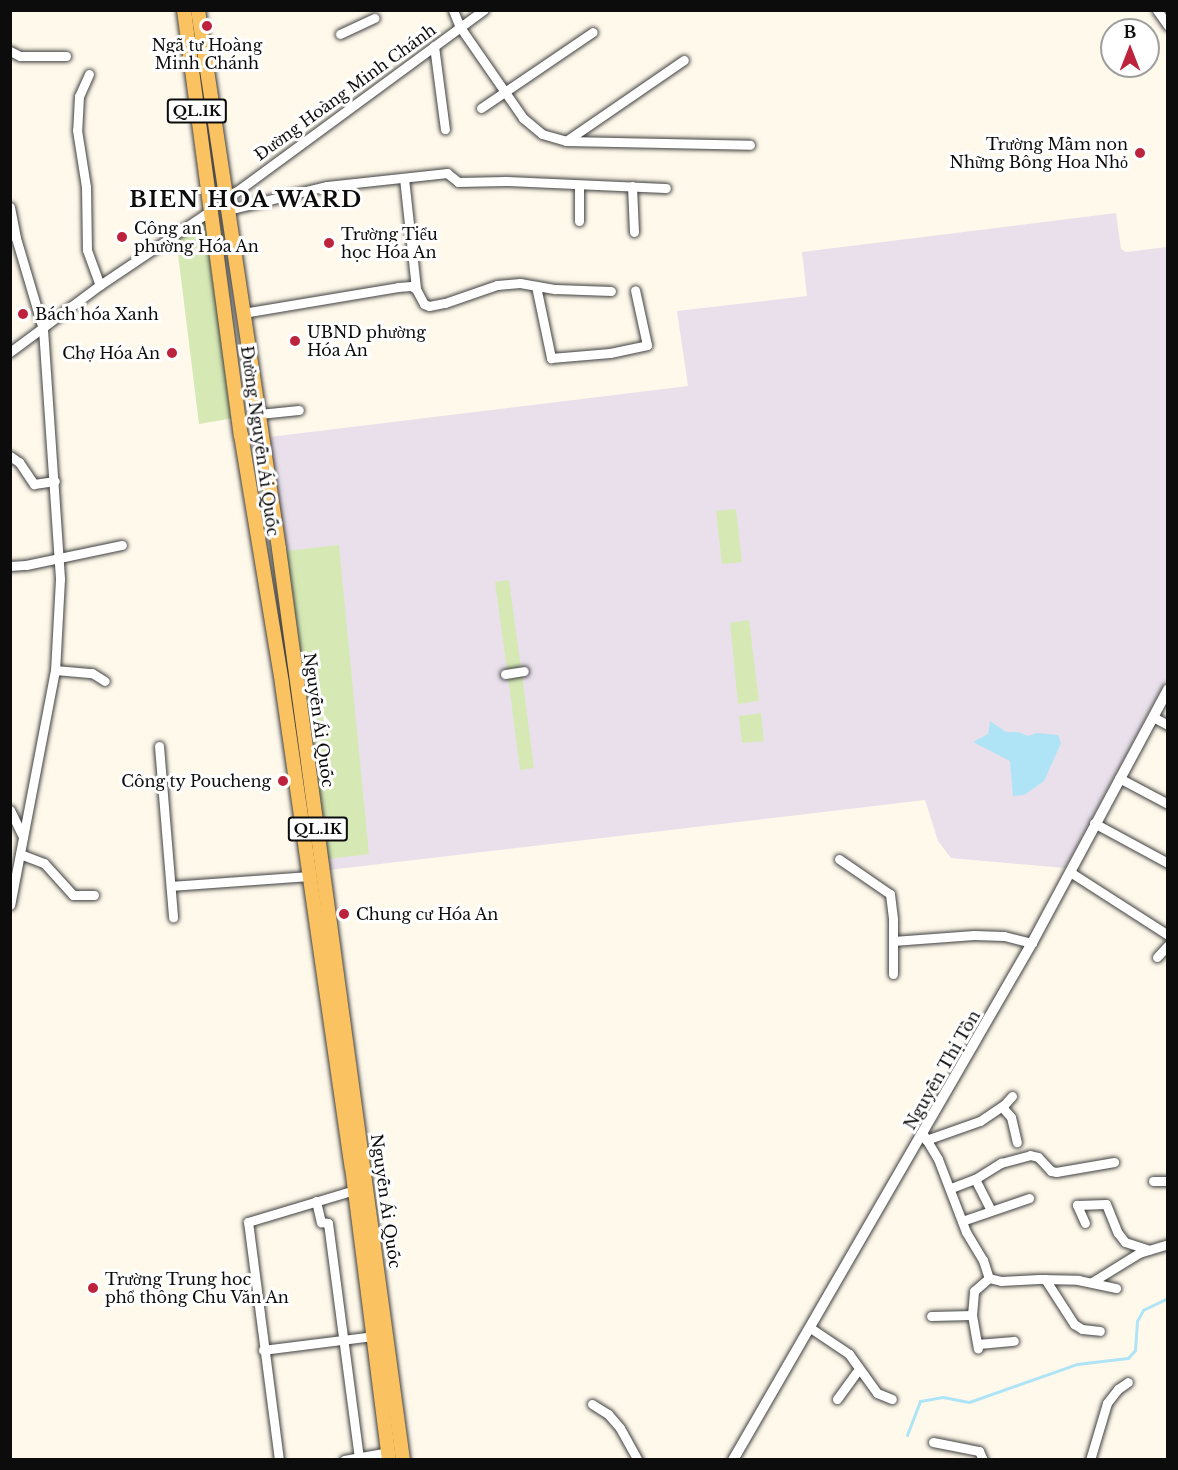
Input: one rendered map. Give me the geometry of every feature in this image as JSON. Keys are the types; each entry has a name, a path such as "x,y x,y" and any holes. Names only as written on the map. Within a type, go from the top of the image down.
{"main road":[{"name":"Đường Nguyễn Ái Quốc","path":"184,10 210,211 309,876"},
{"name":"QL.1K","path":"198,10 226,205"},
{"path":"210,211 226,205"},
{"name":"Nguyễn Ái Quốc","path":"226,205 259,414 324,874 403,1460"},
{"path":"309,876 324,874"},
{"name":"Nguyễn Ái Quốc","path":"309,876 355,1190 389,1456"}],"street":[{"path":"453,10 460,27 523,118 542,134 566,141 750,145"},
{"name":"Đường Hoàng Minh Chánh","path":"226,205 484,10"},
{"path":"1156,10 1167,26"},
{"path":"340,34 375,19"},
{"path":"481,108 593,32"},
{"path":"434,46 445,129"},
{"path":"10,51 20,56 66,56"},
{"path":"566,141 684,60"},
{"path":"88,74 79,96 77,130 86,187 87,250 100,285"},
{"path":"226,205 327,186 447,173 458,182 506,181 666,188"},
{"path":"404,178 416,289 424,304 429,306 497,285 520,283 611,291"},
{"path":"579,185 579,221"},
{"path":"632,186 634,232"},
{"path":"10,207 13,238 43,329 59,557 59,620 55,670 10,905"},
{"path":"10,352 100,285 210,211"},
{"path":"243,313 398,286 411,286 416,289"},
{"path":"536,286 550,358 610,353 647,345 634,290"},
{"path":"259,414 299,410"},
{"path":"10,456 19,462 34,484 55,481"},
{"path":"10,566 26,565 122,546"},
{"path":"55,670 92,673 105,681"},
{"path":"505,674 524,671"},
{"name":"Nguyễn Thị Tồn","path":"733,1460 809,1327 925,1137 1167,690"},
{"path":"1153,717 1167,725"},
{"path":"159,746 173,917"},
{"path":"1119,778 1167,804"},
{"path":"23,837 11,812 30,806"},
{"path":"1094,823 1167,863"},
{"path":"20,854 44,863 72,895 94,895"},
{"path":"839,859 888,890 892,900 892,974"},
{"path":"1070,872 1167,935"},
{"path":"171,886 309,876"},
{"path":"893,941 974,935 1004,936 1032,943"},
{"path":"1158,957 1167,945"},
{"path":"989,1278 983,1260 962,1221 951,1188 925,1137 968,1127 1002,1107 1012,1096"},
{"path":"1002,1107 1011,1117 1017,1142"},
{"path":"951,1188 975,1179 1001,1163 1030,1155 1038,1157 1051,1171 1056,1172 1114,1162"},
{"path":"975,1179 991,1210"},
{"path":"1153,1181 1167,1181"},
{"path":"279,1460 248,1222 355,1190"},
{"path":"962,1221 1029,1198"},
{"path":"316,1201 321,1222 328,1224 359,1458"},
{"path":"1085,1223 1077,1205 1106,1204 1118,1233 1125,1242 1149,1250"},
{"path":"1092,1282 1131,1257 1167,1244"},
{"path":"989,1278 1000,1281 1045,1279 1092,1282 1116,1288"},
{"path":"989,1278 974,1291 972,1315 978,1346 1014,1341"},
{"path":"1045,1279 1074,1324 1083,1329 1100,1331"},
{"path":"931,1316 972,1315"},
{"path":"809,1327 849,1354 877,1393 892,1399"},
{"path":"263,1350 374,1336"},
{"path":"837,1398 859,1369"},
{"path":"1090,1460 1107,1403 1118,1389 1128,1383"},
{"path":"592,1404 608,1414 621,1428 638,1460"},
{"path":"933,1442 979,1451 983,1460"},
{"path":"344,1460 389,1456"}],"shaded area":[{"path":"1116,213 1121,249 1126,252 1167,247 1167,678 1065,868 951,858 938,841 925,800 329,870 269,437 688,386 677,311 807,296 802,252"}],"green space":[{"path":"205,218 234,418 199,424 176,238"},
{"path":"736,509 742,562 722,564 716,511"},
{"path":"339,545 369,854 328,859 286,551"},
{"path":"509,580 521,668 507,670 495,582"},
{"path":"749,620 759,701 738,704 730,623"},
{"path":"522,675 534,768 520,770 508,677"},
{"path":"761,713 764,741 742,743 739,716"}],"water":[{"path":"990,721 1006,732 1018,732 1028,736 1037,733 1058,735 1061,743 1044,781 1024,795 1013,796 1010,761 973,742 988,734"}],"waterway":[{"path":"907,1435 920,1401 943,1397 969,1402 1077,1364 1128,1358 1135,1350 1137,1321 1143,1310 1168,1298"}],"place":[{"name":"Ngã tư Hoàng Minh Chánh","path":"207,26"},
{"name":"Trường Mầm non Những Bông Hoa Nhỏ","path":"1140,153"},
{"name":"Công an phường Hóa An","path":"122,237"},
{"name":"Trường Tiểu học Hóa An","path":"329,243"},
{"name":"Bách hóa Xanh","path":"23,314"},
{"name":"UBND phường Hóa An","path":"295,341"},
{"name":"Chợ Hóa An","path":"172,353"},
{"name":"Công ty Poucheng","path":"283,781"},
{"name":"Chung cư Hóa An","path":"344,914"},
{"name":"Trường Trung học phổ thông Chu Văn An","path":"93,1288"}],"district":[{"name":"BIEN HOA WARD","path":"246,200"}]}
